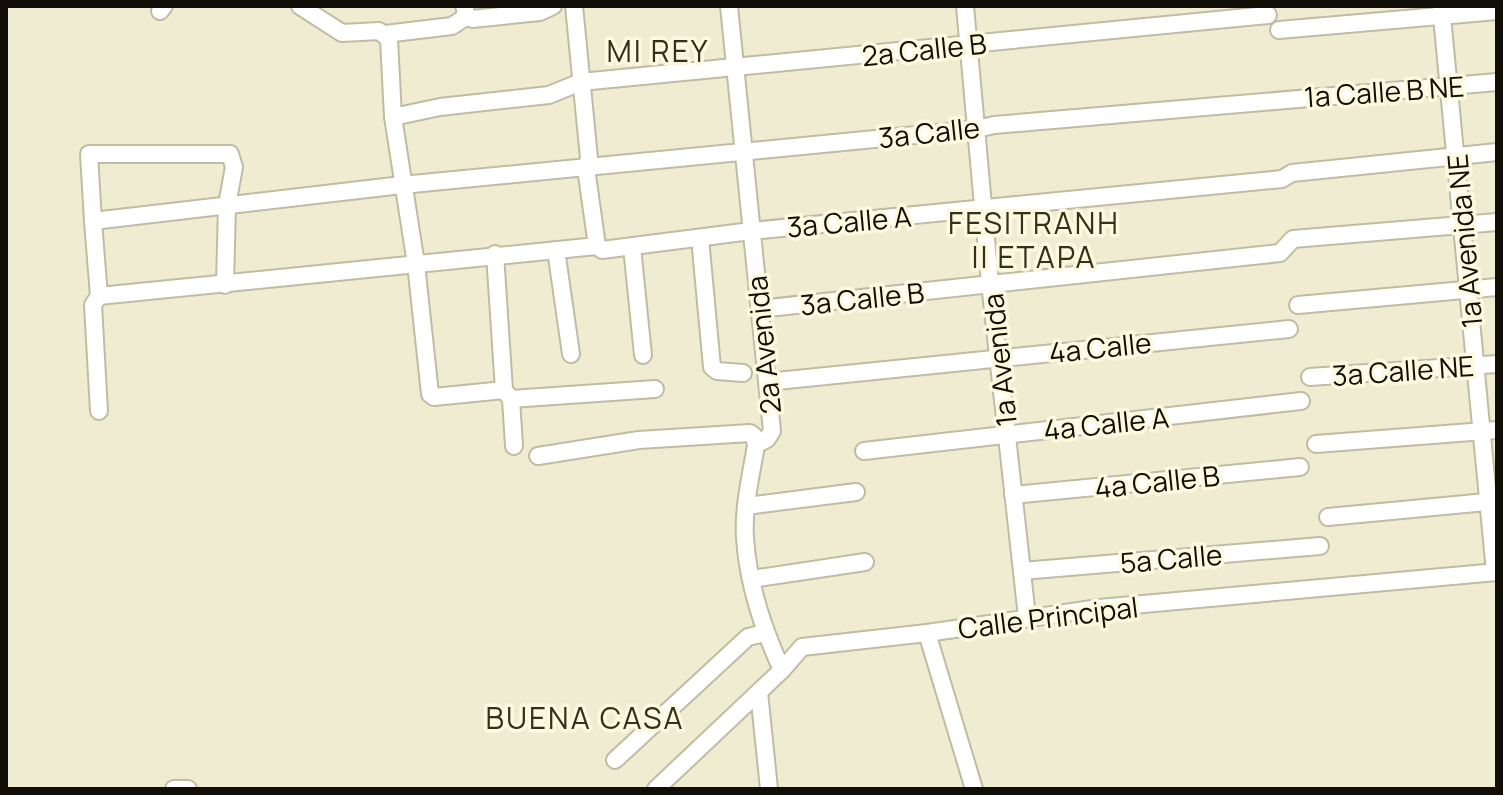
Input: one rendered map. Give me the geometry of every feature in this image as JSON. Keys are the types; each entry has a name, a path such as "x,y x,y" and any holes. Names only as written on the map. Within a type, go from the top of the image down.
{"street":[{"path":"300,6 342,33 379,31 389,39 393,117 416,264 430,394 434,397 655,389"},
{"path":"385,34 452,26 466,11 472,19 540,12 553,6"},
{"path":"574,6 589,158 586,168 597,246"},
{"name":"2a Avenida","path":"729,6 772,431 767,439 756,445 746,506 745,539 765,633 782,670"},
{"name":"1a Avenida","path":"965,6 990,283 1027,617"},
{"path":"1279,30 1442,11 1497,11"},
{"name":"1a Avenida NE","path":"1442,11 1476,366 1489,431 1496,572"},
{"name":"2a Calle B","path":"393,117 440,107 549,95 581,82 1268,15"},
{"name":"1a Calle B NE","path":"1271,99 1497,82"},
{"name":"3a Calle","path":"93,221 402,185 1271,99"},
{"name":"3a Calle A","path":"99,296 495,254 597,246 602,250 632,247 751,231 1282,179 1292,173 1497,152"},
{"path":"99,411 93,305 99,296 89,154 230,154 234,167 227,205 225,285"},
{"path":"1462,226 1497,222"},
{"name":"3a Calle B","path":"759,309 1280,253 1293,239 1462,226"},
{"path":"700,238 712,367 717,371 743,373"},
{"path":"632,247 643,355"},
{"path":"556,250 571,354"},
{"path":"495,254 514,446"},
{"path":"1298,305 1497,287"},
{"name":"4a Calle","path":"767,382 1289,329"},
{"name":"3a Calle NE","path":"1310,377 1497,364"},
{"name":"4a Calle A","path":"864,451 1301,401"},
{"path":"1316,444 1489,431"},
{"path":"538,456 694,435 750,433 756,445"},
{"name":"4a Calle B","path":"1013,495 1300,467"},
{"path":"746,506 856,492"},
{"path":"1328,517 1493,502"},
{"name":"5a Calle","path":"1022,571 1320,546"},
{"path":"752,579 865,562"},
{"name":"Calle Principal","path":"656,789 782,670 802,647 1099,608 1496,572"},
{"path":"615,760 748,637 765,633"},
{"path":"927,633 974,789"},
{"path":"759,692 769,789"},
{"path":"174,789 188,789"}],"district":[{"name":"MI REY","path":"658,50"},
{"name":"FESITRANH II ETAPA","path":"1034,239"},
{"name":"BUENA CASA","path":"585,717"}]}
